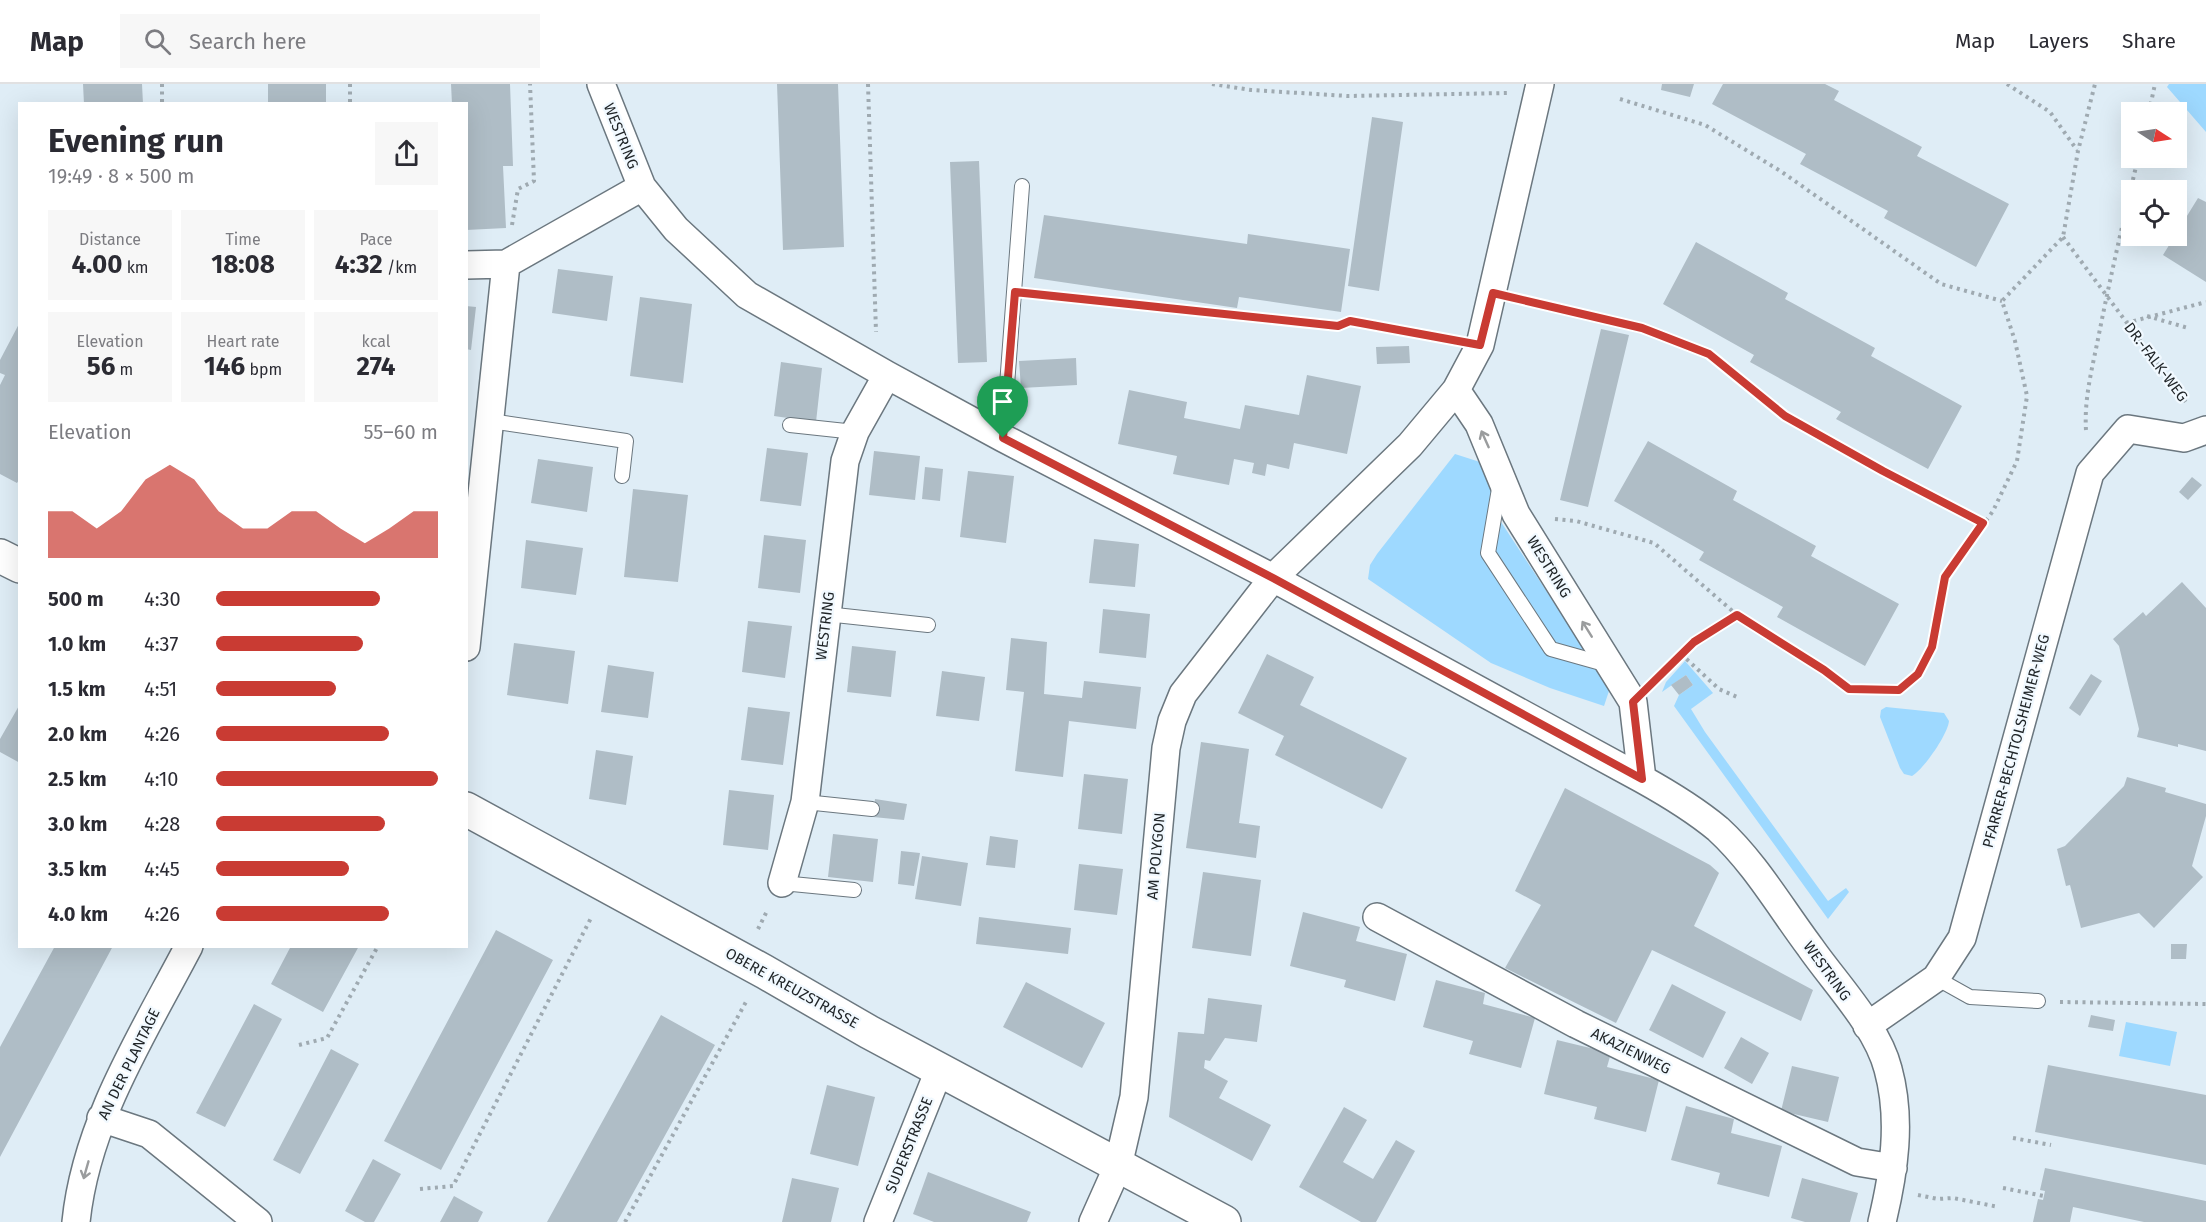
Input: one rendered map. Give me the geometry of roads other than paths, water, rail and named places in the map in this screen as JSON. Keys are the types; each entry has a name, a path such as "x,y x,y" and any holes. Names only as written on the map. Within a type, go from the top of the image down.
{"street":[{"name":"WESTRING","path":"601,84 642,187 676,228 747,295 1003,438 1273,578 1642,779 1681,801 1718,830 1748,860 1867,1026 1888,1067 1893,1092 1896,1132 1893,1168 1882,1222"},
{"path":"1273,578 1410,445 1456,390 1480,345 1539,88"},
{"name":"WESTRING","path":"468,265 506,264 642,187"},
{"path":"468,628 506,264"},
{"name":"WESTRING","path":"782,883 805,802 845,460 876,368"},
{"name":"WESTRING","path":"1456,390 1479,424 1516,514 1633,702 1642,779"},
{"name":"PFARRER-BECHTOLSHEIMER-WEG","path":"1867,1026 1936,978 1962,938 2090,473 2128,429 2184,438 2199,421"},
{"path":"0,556 18,565"},
{"name":"AM POLYGON","path":"1118,1166 1134,1097 1166,748 1172,721 1183,694 1273,578"},
{"name":"OBERE KREUZSTRASSE","path":"468,810 755,966 869,1032 1224,1222"},
{"name":"AKAZIENWEG","path":"1377,917 1576,1024 1857,1162 1893,1168"},
{"name":"AN DER PLANTAGE","path":"76,1222 79,1197 101,1118 188,948"},
{"name":"SUDERSTRASSE","path":"878,1222 940,1068"},
{"path":"101,1118 149,1134 258,1222"},
{"path":"1093,1222 1118,1166"}],"lane":[{"path":"1003,438 1022,186"},
{"path":"490,421 626,441 622,476"},
{"path":"790,425 855,432"},
{"path":"1501,477 1488,553 1551,649 1610,666"},
{"path":"826,614 928,625"},
{"path":"805,802 872,809"},
{"path":"782,883 854,890"},
{"path":"1936,978 1970,997 2038,1001"}]}
